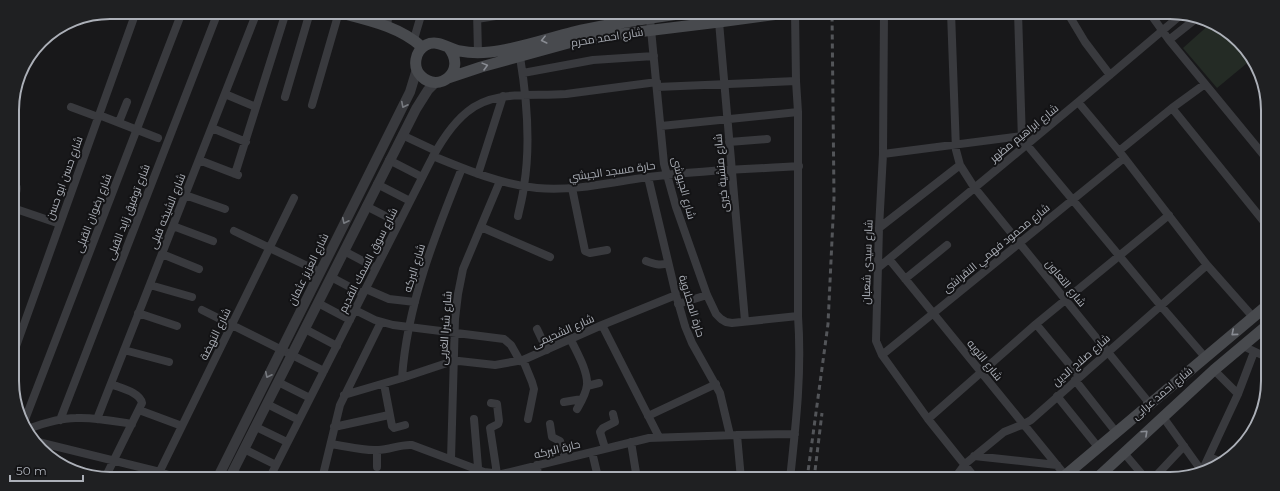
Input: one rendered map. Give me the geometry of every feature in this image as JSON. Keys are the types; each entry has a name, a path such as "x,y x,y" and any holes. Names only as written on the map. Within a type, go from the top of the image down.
{"main road":[{"path":"362,19 387,26 414,40 422,48"},
{"name":"شارع احمد محرم","path":"448,78 481,67 572,42 613,35 650,24 656,19"},
{"name":"شارع احمد محرم","path":"449,48 478,53 492,52 590,28 650,24 719,22 742,19"},
{"path":"438,43 449,48 453,53 455,67 448,78 431,82 422,77 417,68 416,57 422,48 427,44 438,43"},
{"name":"شارع احمد عرابى","path":"1069,472 1261,310"},
{"name":"شارع احمد عرابى","path":"1104,472 1214,370 1261,331"}],"street":[{"name":"شارع حسن ابو حسن","path":"19,338 133,19"},
{"name":"شارع رضوان القبلى","path":"26,416 179,19"},
{"name":"شارع توفيق زايد القبلى","path":"60,420 215,19"},
{"name":"شارع الشيخه قبلى","path":"97,419 255,19"},
{"path":"199,160 236,175 284,19"},
{"path":"285,97 308,19"},
{"path":"312,105 339,19"},
{"path":"387,26 388,19"},
{"path":"414,40 420,19"},
{"path":"477,19 478,53"},
{"path":"791,472 799,389 800,345 798,316 797,234 799,166 794,19"},
{"name":"شارع سيدى شعبان","path":"884,19 883,154 879,228 876,341 882,355 928,418 971,472"},
{"name":"شارع التعاون","path":"951,19 956,155 960,165 974,187 1150,404"},
{"path":"1018,19 1022,136 1024,147 1072,200 1205,357"},
{"path":"1071,19 1085,42 1110,75"},
{"path":"1154,19 1169,40 1261,152"},
{"name":"شارع ابراهيم مظهر","path":"878,268 1176,19"},
{"name":"شارع منشية خيرى","path":"719,22 745,322"},
{"path":"1169,40 1191,22"},
{"name":"شارع الجيوشى","path":"650,24 666,175 707,295 716,314 721,319 732,323 745,322"},
{"path":"523,73 592,60 654,56"},
{"path":"518,216 524,186 527,143 527,120 523,73 520,57"},
{"name":"شارع العزيز عثمان","path":"220,472 410,92 417,68"},
{"name":"شارع سوق السمك القديم","path":"272,472 422,177 435,153 466,112 478,105 503,96 566,94 657,84 724,84 796,81"},
{"path":"232,472 402,135 422,99 436,82"},
{"path":"1119,151 1172,108 1205,84"},
{"path":"225,94 256,108"},
{"path":"478,174 503,96"},
{"path":"119,122 127,102"},
{"path":"1078,102 1119,151 1207,265 1253,317"},
{"path":"71,107 119,122 158,138"},
{"path":"1172,108 1261,218"},
{"path":"661,126 798,112"},
{"path":"212,128 246,142"},
{"name":"حارة مسجد الجيشي","path":"402,135 462,168 478,174 500,181 548,189 572,188 666,175 799,166"},
{"path":"883,154 1022,136"},
{"path":"729,142 767,139"},
{"name":"شارع محمود فهمي النقراشى","path":"882,355 1124,158"},
{"path":"389,160 422,177"},
{"path":"879,228 960,165"},
{"name":"شارع البركه","path":"402,378 403,362 415,302 432,246 462,168"},
{"name":"حارة المحلاوية","path":"648,177 678,304 692,343 716,384 734,435 739,472"},
{"name":"شارع شبرا الغربى","path":"451,460 456,306 460,281 466,262 500,181"},
{"path":"378,184 410,201"},
{"path":"572,188 584,251 590,253 607,250"},
{"path":"185,195 225,209"},
{"name":"شارع النهضة","path":"160,472 294,198"},
{"path":"352,206 365,209 399,223"},
{"path":"19,210 60,224"},
{"path":"928,418 1036,324 1169,216"},
{"path":"173,226 213,241"},
{"path":"481,227 550,257"},
{"path":"234,231 320,272"},
{"path":"905,279 947,245"},
{"path":"344,251 376,268"},
{"path":"162,254 199,269"},
{"name":"شارع التوبه","path":"888,259 1024,424 1057,465 1060,472"},
{"path":"646,261 657,265 668,263"},
{"name":"شارع صلاح الدين","path":"959,472 965,464 1004,432 1024,424 1207,265"},
{"path":"331,277 364,292 389,299 415,302"},
{"path":"150,284 192,297"},
{"name":"شارع الشحيمى","path":"454,361 495,365 522,361 602,325 676,295"},
{"path":"678,304 707,295"},
{"path":"318,303 350,320"},
{"path":"202,310 324,371"},
{"path":"355,310 381,322 409,328 504,338 511,344 522,361 532,382 534,389 528,419"},
{"path":"138,313 177,326"},
{"path":"745,322 798,316"},
{"path":"324,472 334,427 344,395 381,322"},
{"path":"1036,324 1116,432"},
{"path":"602,325 659,437"},
{"path":"305,329 337,346"},
{"path":"537,329 547,350"},
{"path":"571,340 584,370 587,386 577,410"},
{"path":"1243,346 1261,355"},
{"path":"124,350 169,362"},
{"path":"1204,465 1238,394 1254,352"},
{"path":"344,395 384,384 454,361"},
{"path":"1214,370 1238,394"},
{"path":"278,382 310,398"},
{"path":"587,386 599,383"},
{"path":"108,472 140,410 142,403 140,397 110,384"},
{"path":"384,384 392,426 397,428 405,425"},
{"path":"648,416 716,384"},
{"path":"1057,396 1098,447"},
{"path":"564,402 582,399"},
{"path":"491,403 497,404 499,421 498,424 491,426 490,430 497,472"},
{"path":"267,404 299,420"},
{"path":"140,410 182,426"},
{"path":"605,448 600,432 603,428 615,422 613,414"},
{"path":"334,427 389,415"},
{"path":"1163,417 1200,467"},
{"path":"32,428 47,422 76,418 97,419 132,424"},
{"path":"474,419 478,470"},
{"path":"550,424 552,438 560,441 565,458"},
{"path":"256,427 287,442"},
{"name":"حارة البركه","path":"508,472 605,448 659,437 795,434"},
{"path":"631,442 636,472"},
{"path":"43,443 114,461 146,472"},
{"name":"حارة البركه","path":"330,444 377,450 390,449 401,445 412,445 486,472"},
{"path":"1160,472 1184,446"},
{"path":"244,449 276,465"},
{"path":"377,450 377,467"},
{"path":"592,452 597,472"},
{"path":"1124,453 1140,472"},
{"path":"974,456 1057,465"},
{"path":"1209,456 1217,460"},
{"path":"537,466 537,472"}],"shaded area":[{"path":"1207,27 1226,38 1242,54 1248,62 1217,88 1183,48"}],"railway":[{"path":"808,472 828,324 834,198 832,19"},
{"path":"815,472 822,413"}]}
